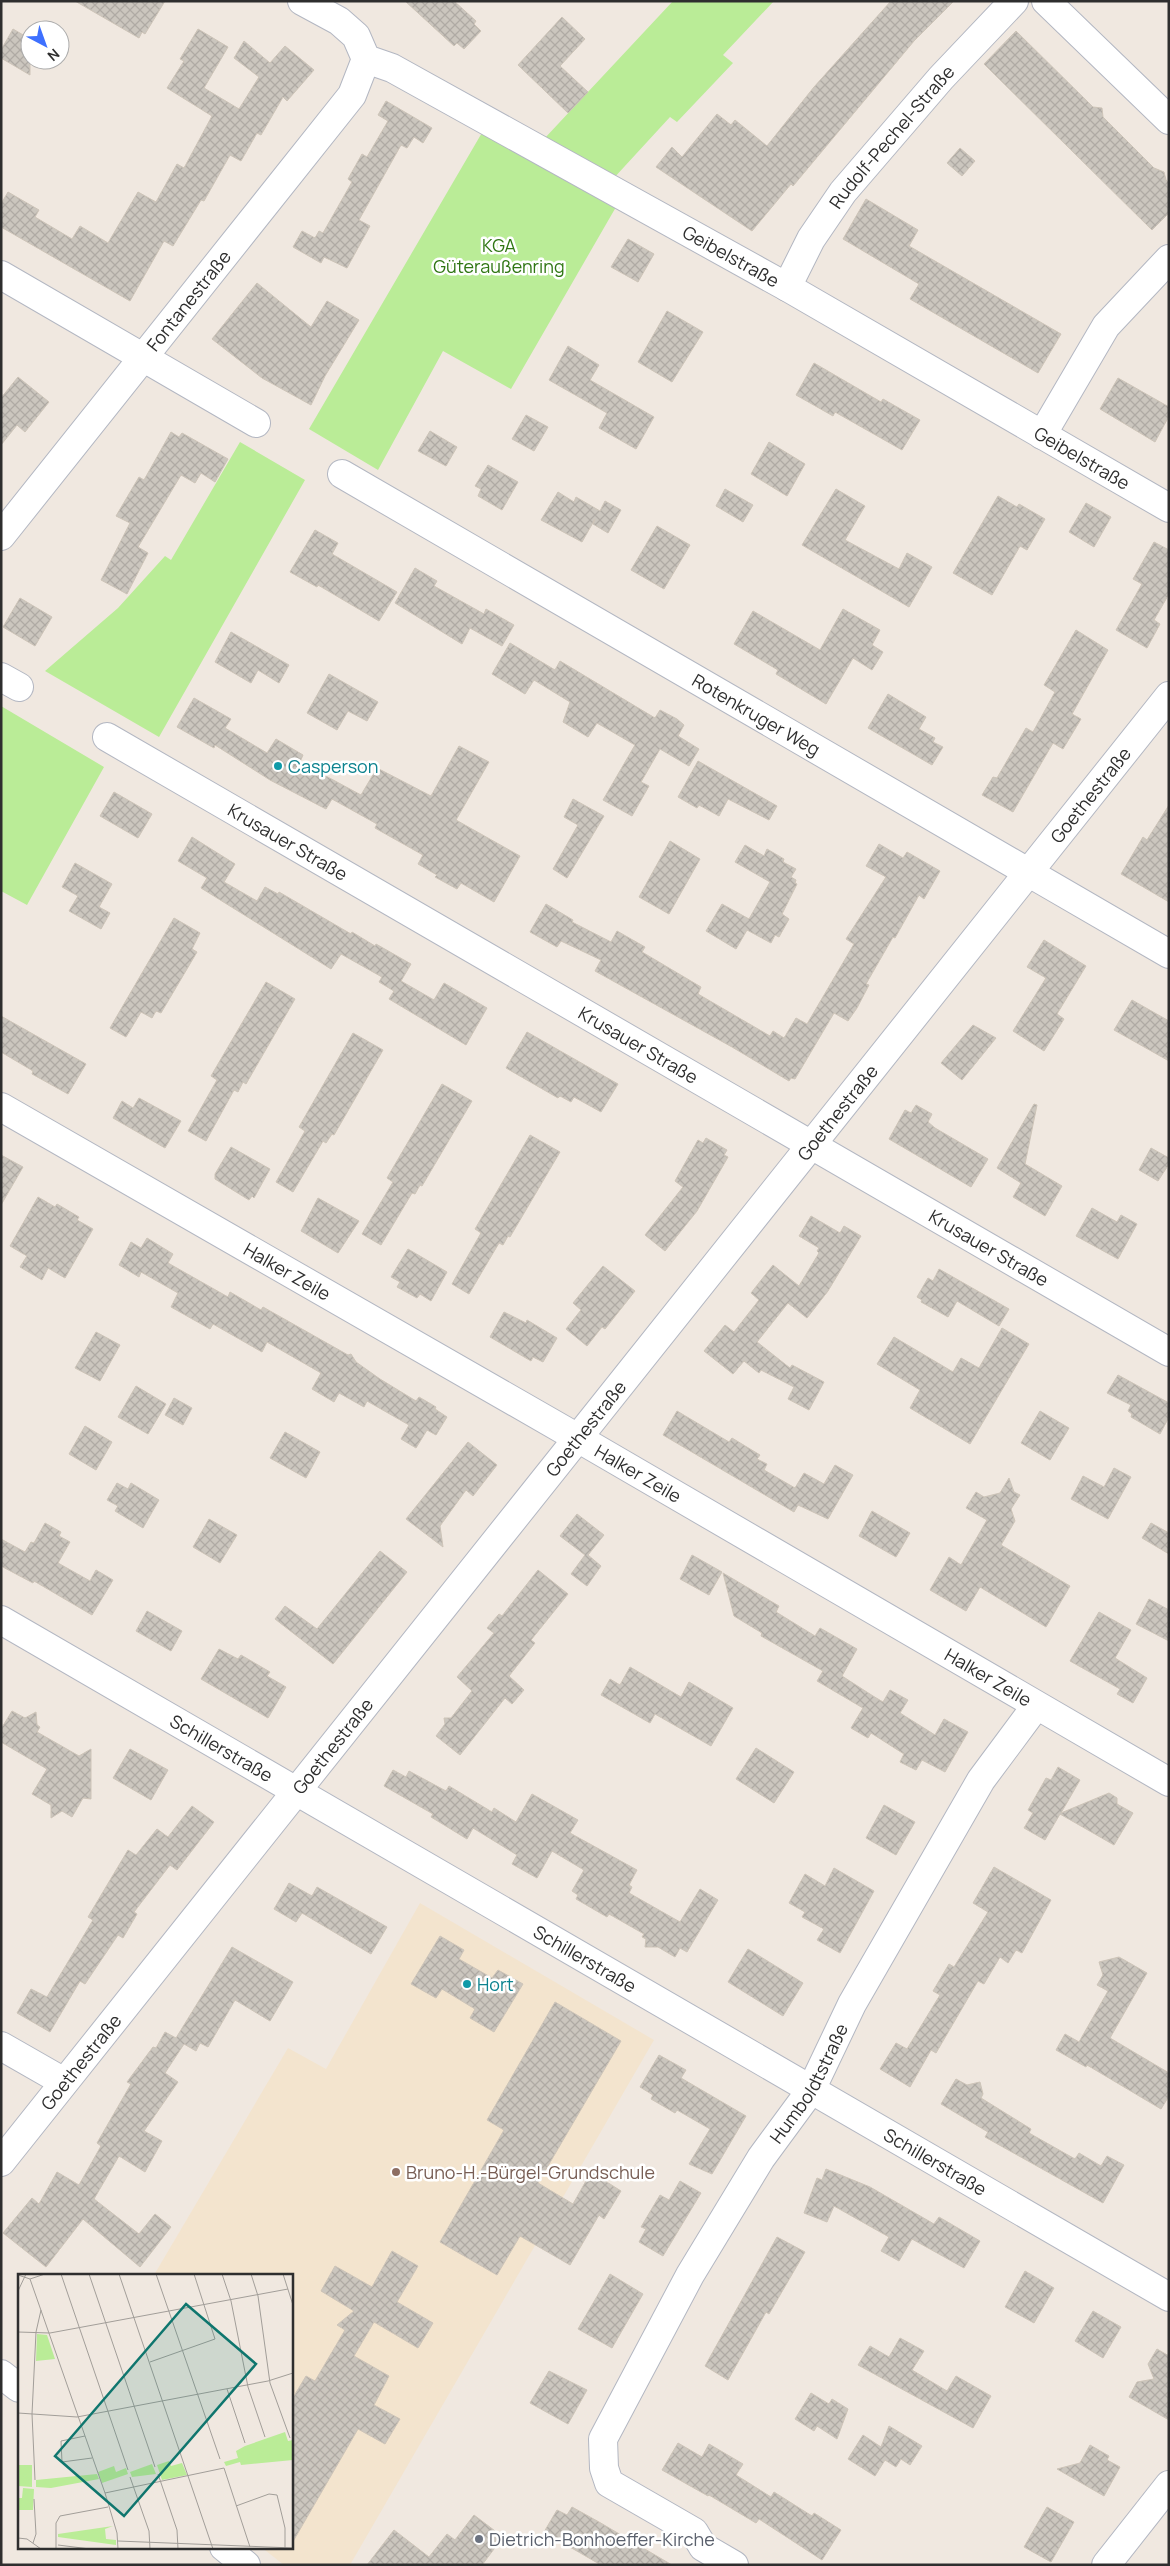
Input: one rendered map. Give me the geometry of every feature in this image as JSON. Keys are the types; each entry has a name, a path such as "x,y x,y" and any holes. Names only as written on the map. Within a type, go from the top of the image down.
{"street":[{"path":"302,1 339,21 356,36 366,59"},
{"name":"Rudolf-Pechel-Straße","path":"787,287 811,239 843,192 942,78 1014,1"},
{"path":"1046,1 1169,120"},
{"name":"Geibelstraße","path":"366,59 392,68 787,287 1169,508"},
{"name":"Fontanestraße","path":"1,536 352,95 366,59"},
{"path":"1042,435 1106,326 1169,260"},
{"path":"1,275 256,424"},
{"name":"Rotenkruger Weg","path":"342,474 1169,954"},
{"name":"Goethestraße","path":"1,2162 1169,696"},
{"name":"Krusauer Straße","path":"108,737 1169,1352"},
{"name":"Halker Zeile","path":"1,1107 1169,1782"},
{"name":"Schillerstraße","path":"1,1620 1169,2298"},
{"name":"Humboldtstraße","path":"734,2565 703,2547 694,2532 610,2484 604,2468 603,2439 685,2284 761,2158 811,2090 852,2004 981,1780 1036,1706"},
{"path":"1,2046 64,2082"},
{"path":"1,2374 18,2387"},
{"path":"1106,2565 1169,2485"},
{"path":"225,2548 246,2565"}],"shaded area":[{"name":"Bruno-H.-Bürgel-Grundschule","path":"420,1903 654,2040 350,2565 284,2565 262,2548 292,2548 292,2274 155,2274 288,2048 326,2069"}],"green space":[{"path":"673,1 774,1 723,55 733,63 677,122 670,117 613,179 544,139"},
{"name":"KGA Güteraußenring","path":"483,131 616,207 511,389 443,351 378,470 309,429"},
{"path":"240,442 305,480 159,737 45,671 118,608 165,556 171,560"},
{"path":"1,706 104,767 27,905 1,891"}],"building":[{"path":"75,1 165,1 145,34 142,32 139,38"},
{"path":"405,1 454,1 476,21 474,24 481,31 464,49 457,43 454,46"},
{"path":"891,1 954,1 914,41 793,186 791,184 752,231 656,167 672,147 682,157 717,114 731,125 735,120 767,146 814,87"},
{"path":"562,17 585,39 560,66 588,92 568,113 518,65"},
{"path":"13,29 20,33 20,69 1,58 1,50"},
{"path":"198,29 228,47 204,88 239,109 259,77 234,58 244,41 270,63 285,46 314,70 287,101 283,97 261,135 257,133 241,161 230,155 204,201 201,200 173,246 164,241 130,301 1,227 1,204 8,192 39,210 35,217 72,239 80,226 108,243 138,192 156,202 177,164 184,168 212,116 167,88 184,61 180,59"},
{"path":"1016,31 1093,107 1102,108 1103,117 1154,168 1164,172 1169,183 1169,213 1152,230 984,64"},
{"path":"21,70 30,70 30,75"},
{"path":"386,101 432,128 423,143 414,137 407,148 401,145 359,220 370,226 347,268 324,257 321,263 293,247 302,231 315,238 319,231 323,233 352,182 348,179 362,154 367,157 388,121 378,115"},
{"path":"960,148 975,161 962,176 947,163"},
{"path":"866,199 918,230 909,246 1061,334 1038,373 910,299 919,284 843,239"},
{"path":"628,239 654,254 638,282 611,267"},
{"path":"257,283 311,327 327,301 359,320 325,376 311,405 262,378 212,339"},
{"path":"667,311 703,332 672,382 638,362"},
{"path":"568,346 599,365 590,380 654,417 636,449 599,428 607,413 549,380"},
{"path":"814,363 881,402 883,399 920,420 902,450 835,412 833,416 796,395"},
{"path":"18,377 49,402 25,432 17,425 1,445 1,398"},
{"path":"1118,378 1169,407 1169,416 1155,442 1100,409"},
{"path":"526,415 548,427 534,451 512,439"},
{"path":"430,431 457,447 446,466 418,451"},
{"path":"171,432 179,437 182,433 228,459 215,482 201,473 195,483 181,475 138,547 148,553 127,594 101,580 130,523 116,516 139,477 144,480"},
{"path":"769,442 805,464 787,496 751,474"},
{"path":"488,465 518,482 502,510 478,496 481,489 475,486"},
{"path":"725,489 753,505 743,522 716,506"},
{"path":"836,489 865,506 845,540 899,569 907,553 932,567 909,607 802,545"},
{"path":"558,492 574,502 576,497 600,511 605,501 621,510 608,533 593,524 595,519 582,542 541,520"},
{"path":"998,496 1017,507 1019,504 1045,519 1027,550 1020,546 992,595 953,573"},
{"path":"1086,503 1111,517 1094,547 1069,532"},
{"path":"657,526 690,545 664,589 631,570"},
{"path":"315,530 338,543 332,554 397,592 379,621 318,585 317,587 290,572"},
{"path":"1154,542 1169,550 1169,594 1154,620 1160,624 1147,648 1116,630 1142,584 1133,579"},
{"path":"415,568 437,581 434,586 484,614 486,609 514,625 502,646 470,628 462,644 395,603"},
{"path":"20,598 52,617 35,646 3,627"},
{"path":"843,609 880,630 872,645 883,652 872,670 853,658 826,704 776,674 778,670 734,644 753,611 820,650"},
{"path":"1076,630 1108,650 1072,714 1081,719 1063,749 1053,743 1013,812 982,795 993,777 997,778 1026,728 1033,732 1055,692 1044,685"},
{"path":"231,632 289,665 279,683 258,670 251,683 215,662"},
{"path":"510,643 555,670 560,661 655,718 660,710 677,719 684,725 678,736 699,749 689,766 660,749 641,782 649,786 632,816 603,800 635,745 597,723 588,737 563,722 570,702 534,680 525,694 492,674"},
{"path":"329,674 378,702 367,721 348,711 337,730 307,713"},
{"path":"888,694 926,717 919,729 935,738 933,742 943,747 932,765 868,728"},
{"path":"194,698 231,719 225,728 267,753 276,739 303,755 300,762 361,795 377,768 431,796 459,746 489,762 456,820 520,856 494,902 461,883 457,889 435,877 437,875 418,864 423,855 375,828 377,824 332,799 326,809 270,780 215,745 214,748 177,727"},
{"path":"698,761 777,806 769,820 728,799 719,816 699,805 697,808 678,797"},
{"path":"114,792 152,814 138,838 100,816"},
{"path":"573,799 604,816 567,878 553,869 578,825 564,817"},
{"path":"1169,805 1169,902 1121,874 1143,837 1147,840"},
{"path":"192,837 235,864 224,882 257,901 265,887 278,894 279,892 351,934 352,932 375,946 376,944 411,964 401,981 434,1000 444,983 487,1008 466,1045 389,999 394,991 379,982 382,977 341,954 331,969 201,888 207,878 178,861"},
{"path":"670,841 700,859 669,914 639,897"},
{"path":"879,844 903,858 907,852 940,871 924,899 919,895 895,938 893,937 866,984 869,985 857,1008 848,1021 834,1013 795,1079 791,1078 789,1081 595,971 601,960 561,941 557,947 530,932 546,904 573,920 572,922 611,942 617,931 645,947 642,952 701,987 698,994 770,1036 773,1031 784,1038 796,1018 807,1024 854,944 846,939 886,877 866,866"},
{"path":"745,845 764,856 767,849 784,859 783,862 796,869 791,877 796,880 795,883 797,884 782,914 789,919 779,937 775,935 771,943 747,930 736,949 706,931 722,904 749,919 770,882 735,862"},
{"path":"75,863 112,884 99,907 110,913 101,929 69,911 78,896 62,887"},
{"path":"174,918 200,933 192,949 197,952 161,1013 156,1011 152,1018 141,1012 126,1037 110,1028"},
{"path":"1044,940 1086,966 1057,1014 1064,1019 1044,1051 1013,1031 1046,978 1027,967"},
{"path":"266,982 295,999 246,1084 243,1082 238,1092 234,1090 206,1141 188,1131 217,1080 211,1076"},
{"path":"1132,1000 1169,1021 1169,1061 1114,1030"},
{"path":"1,1016 86,1064 68,1094 32,1074 33,1071 1,1052"},
{"path":"973,1025 996,1038 962,1080 941,1063"},
{"path":"527,1032 618,1084 601,1112 574,1097 571,1102 560,1096 558,1098 506,1068"},
{"path":"353,1033 383,1050 334,1135 332,1134 326,1143 323,1141 293,1192 276,1182 305,1131 299,1127"},
{"path":"442,1084 472,1101 422,1186 420,1185 415,1194 412,1193 381,1245 362,1234 393,1182 387,1178"},
{"path":"139,1098 181,1121 165,1148 113,1118 122,1101 133,1108"},
{"path":"1034,1104 1037,1105 1025,1164 1062,1186 1045,1216 1013,1197 1021,1183 997,1168"},
{"path":"916,1105 932,1114 928,1122 935,1128 988,1159 971,1187 889,1139 905,1110 911,1113"},
{"path":"530,1135 560,1152 510,1237 508,1236 503,1245 499,1243 469,1294 452,1284 481,1233 475,1229"},
{"path":"706,1138 727,1150 724,1155 728,1157 697,1211 665,1251 645,1235 683,1187 675,1181 698,1140 703,1143"},
{"path":"231,1147 270,1169 254,1198 252,1196 249,1200 215,1179 215,1174"},
{"path":"1151,1148 1169,1158 1169,1164 1158,1181 1139,1170"},
{"path":"1,1155 23,1167 1,1205"},
{"path":"38,1197 55,1207 57,1204 79,1217 77,1220 93,1229 65,1278 48,1268 42,1280 20,1267 27,1256 10,1246"},
{"path":"318,1198 359,1221 338,1253 301,1231"},
{"path":"1092,1208 1117,1222 1121,1215 1137,1224 1118,1259 1076,1236"},
{"path":"811,1216 840,1233 844,1226 861,1236 828,1291 807,1318 788,1303 757,1342 790,1368 792,1365 824,1382 809,1410 788,1399 794,1387 761,1370 759,1373 744,1361 733,1374 704,1351 725,1325 734,1332 759,1300 751,1293 773,1265 799,1286 819,1253 817,1251 819,1248 799,1236"},
{"path":"147,1238 173,1254 168,1263 228,1297 230,1292 261,1310 263,1307 348,1355 351,1354 356,1362 380,1379 416,1401 419,1397 436,1407 435,1409 447,1417 436,1435 427,1430 416,1448 401,1439 409,1425 367,1401 364,1407 339,1393 334,1402 312,1389 321,1373 267,1342 262,1352 213,1324 210,1329 171,1307 178,1293 141,1272 139,1277 119,1265 131,1242 141,1248"},
{"path":"408,1249 447,1272 431,1301 420,1294 417,1298 397,1287 400,1282 391,1277"},
{"path":"603,1266 635,1291 605,1329 602,1327 587,1346 566,1329 581,1310 573,1303"},
{"path":"939,1269 1009,1309 999,1326 957,1301 948,1317 921,1302 922,1300 917,1297 928,1278 933,1281"},
{"path":"504,1312 526,1323 527,1320 557,1338 543,1362 533,1357 531,1361 490,1337"},
{"path":"1002,1328 1029,1344 970,1444 910,1408 920,1390 877,1364 894,1337 953,1372 961,1358 979,1368"},
{"path":"96,1332 120,1345 100,1381 75,1368"},
{"path":"1118,1375 1169,1403 1169,1417 1160,1434 1131,1417 1132,1414 1128,1411 1131,1405 1107,1393"},
{"path":"136,1386 166,1404 148,1434 118,1417"},
{"path":"174,1398 192,1408 183,1425 165,1415"},
{"path":"677,1411 729,1442 732,1438 760,1455 757,1459 767,1464 764,1470 795,1488 804,1473 824,1484 835,1465 853,1475 828,1519 798,1505 794,1512 663,1435"},
{"path":"1040,1411 1069,1428 1050,1460 1021,1443"},
{"path":"85,1426 112,1442 96,1470 69,1454"},
{"path":"285,1432 320,1452 306,1478 270,1458"},
{"path":"468,1442 497,1465 473,1496 466,1490 440,1526 443,1547 406,1519"},
{"path":"1114,1468 1131,1477 1108,1519 1071,1499 1083,1476 1104,1487"},
{"path":"1009,1478 1014,1492 1020,1495 1011,1509 1015,1521 1001,1545 1070,1586 1046,1627 980,1587 966,1611 930,1590 949,1557 961,1565 987,1520 966,1508 976,1492 984,1497 1000,1493"},
{"path":"117,1483 128,1489 131,1483 159,1500 143,1528 115,1511 118,1506 107,1500"},
{"path":"872,1511 910,1533 896,1557 859,1536"},
{"path":"577,1514 604,1535 588,1555 601,1566 587,1586 571,1574 585,1555 560,1536"},
{"path":"209,1519 237,1535 220,1563 193,1547"},
{"path":"45,1523 61,1532 59,1536 70,1542 58,1563 90,1581 96,1570 113,1580 92,1615 34,1581 33,1583 1,1566 1,1539 25,1552 31,1542 34,1543"},
{"path":"1151,1523 1169,1533 1169,1554 1142,1538"},
{"path":"380,1551 407,1572 333,1664 275,1619 285,1606 317,1629"},
{"path":"692,1555 722,1572 709,1595 680,1579"},
{"path":"538,1570 568,1594 531,1640 535,1643 509,1676 524,1690 512,1704 505,1698 460,1755 436,1736 445,1724 444,1718 451,1718 472,1691 457,1677 494,1633 487,1628 499,1614 502,1616"},
{"path":"723,1573 779,1606 776,1612 815,1636 820,1628 857,1649 842,1676 883,1702 890,1690 908,1700 900,1713 935,1735 944,1719 968,1732 945,1772 922,1760 916,1770 900,1762 904,1754 871,1733 868,1738 851,1728 863,1708 817,1681 823,1671 761,1636 762,1633 734,1616"},
{"path":"1149,1599 1169,1610 1169,1641 1136,1624"},
{"path":"147,1611 182,1631 171,1651 136,1631"},
{"path":"1099,1612 1131,1630 1115,1658 1147,1678 1133,1703 1117,1694 1120,1689 1070,1661"},
{"path":"219,1649 238,1659 241,1655 270,1672 267,1676 286,1687 268,1718 201,1679"},
{"path":"630,1667 681,1697 689,1682 733,1708 711,1746 655,1714 650,1723 601,1695 610,1679 620,1685"},
{"path":"12,1711 25,1718 36,1712 37,1725 40,1727 37,1732 79,1756 91,1749 91,1799 83,1798 72,1817 62,1811 51,1818 51,1805 32,1794 47,1769 1,1742 1,1729"},
{"path":"756,1748 794,1772 774,1803 736,1779"},
{"path":"130,1749 168,1770 151,1800 113,1778"},
{"path":"1058,1767 1080,1780 1061,1813 1109,1793 1117,1798 1117,1804 1133,1813 1114,1845 1060,1814 1045,1840 1024,1828 1033,1813 1028,1810 1046,1778 1051,1780"},
{"path":"393,1770 406,1777 409,1771 446,1791 449,1786 492,1812 494,1808 516,1822 532,1794 578,1820 570,1833 637,1870 629,1885 632,1887 629,1893 680,1922 700,1889 718,1900 687,1952 680,1948 675,1957 658,1947 645,1947 646,1939 642,1937 644,1934 609,1914 607,1917 576,1899 578,1895 572,1891 584,1870 552,1851 537,1878 512,1864 517,1855 473,1828 467,1839 431,1817 433,1814 384,1786"},
{"path":"884,1805 915,1822 896,1855 866,1838"},
{"path":"192,1806 214,1822 177,1870 170,1865 134,1912 137,1914 123,1938 118,1935 85,1984 80,1981 50,2032 17,2013 31,1989 47,1997 93,1920 88,1917 128,1850 136,1855 157,1829 168,1837"},
{"path":"994,1867 1051,1900 1022,1953 1016,1950 1008,1963 1000,1957 984,1984 978,1981 936,2053 931,2050 910,2087 880,2069 896,2043 907,2049 940,1995 933,1991 949,1964 954,1967 988,1912 973,1903"},
{"path":"834,1868 874,1891 840,1953 817,1940 824,1929 802,1917 805,1912 789,1903 805,1874 825,1886"},
{"path":"289,1883 312,1896 317,1887 387,1927 371,1954 302,1913 296,1922 274,1909"},
{"name":"Hort","path":"440,1936 464,1950 459,1959 492,1978 498,1970 523,1984 494,2032 470,2018 475,2009 442,1989 436,1998 411,1984"},
{"path":"232,1947 293,1982 270,2021 235,2000 208,2047 200,2043 196,2051 184,2044 165,2073 178,2082 144,2131 162,2141 145,2172 119,2156 94,2199 139,2234 155,2214 171,2227 140,2267 83,2219 46,2267 3,2233 32,2198 39,2204 57,2172 79,2185 101,2146 97,2143 131,2084 127,2082 153,2047 156,2048 165,2032 176,2038"},
{"path":"748,1949 803,1983 783,2016 728,1982"},
{"path":"1119,1957 1147,1973 1110,2038 1169,2073 1169,2096 1161,2109 1087,2065 1086,2067 1056,2050 1065,2034 1079,2042 1108,1991 1097,1985 1103,1975 1099,1962"},
{"path":"555,2002 621,2041 538,2183 573,2204 591,2172 621,2191 604,2219 599,2215 570,2265 520,2236 497,2275 440,2242 504,2130 487,2120"},
{"path":"659,2055 686,2070 681,2078 746,2116 712,2174 689,2164 710,2129 677,2110 675,2113 651,2099 653,2095 640,2087"},
{"path":"956,2079 967,2085 980,2082 983,2094 981,2098 1031,2129 1029,2133 1075,2159 1079,2153 1101,2166 1107,2156 1124,2165 1103,2203 985,2137 988,2132 941,2104"},
{"path":"826,2169 870,2187 934,2224 939,2217 980,2241 964,2268 912,2239 899,2261 881,2251 889,2237 834,2206 827,2222 804,2213 817,2178 822,2180"},
{"path":"680,2181 701,2193 663,2256 639,2242 646,2229 641,2227 660,2195 669,2200"},
{"path":"777,2237 805,2252 769,2314 766,2312 728,2380 705,2366"},
{"path":"392,2251 418,2266 397,2302 433,2323 418,2348 374,2322 354,2356 389,2376 374,2405 400,2419 385,2444 358,2429 292,2543 292,2399 306,2376 315,2381 345,2330 337,2325 354,2311 321,2291 335,2266 372,2287"},
{"path":"1025,2271 1054,2288 1034,2323 1005,2307"},
{"path":"610,2274 643,2294 612,2348 578,2329"},
{"path":"1093,2311 1121,2327 1103,2358 1075,2341"},
{"path":"900,2338 924,2351 912,2370 947,2391 956,2376 991,2396 973,2428 858,2365 870,2346 889,2357"},
{"path":"1157,2349 1169,2356 1169,2420 1129,2397 1137,2382 1154,2379 1148,2364"},
{"path":"549,2371 587,2390 568,2424 530,2403"},
{"path":"811,2393 829,2404 832,2399 848,2409 837,2439 817,2426 814,2431 795,2419"},
{"path":"889,2426 922,2446 910,2465 901,2459 896,2467 885,2460 875,2476 848,2459 863,2435 881,2447"},
{"path":"678,2443 702,2457 709,2444 743,2464 736,2475 771,2497 774,2492 812,2516 814,2513 841,2530 822,2560 759,2519 756,2523 662,2470"},
{"path":"1090,2445 1109,2456 1107,2460 1120,2467 1104,2496 1057,2469 1080,2463"},
{"path":"572,2507 672,2565 601,2565 544,2532 557,2510 567,2515"},
{"path":"1047,2507 1074,2522 1051,2562 1024,2547"},
{"name":"Dietrich-Bonhoeffer-Kirche","path":"474,2515 503,2537 482,2565 367,2565 394,2530 429,2557 447,2534 455,2540"}],"place":[{"name":"Casperson","path":"278,766"},
{"name":"Hort","path":"467,1984"},
{"name":"Bruno-H.-Bürgel-Grundschule","path":"396,2172"},
{"name":"Dietrich-Bonhoeffer-Kirche","path":"479,2539"}]}
